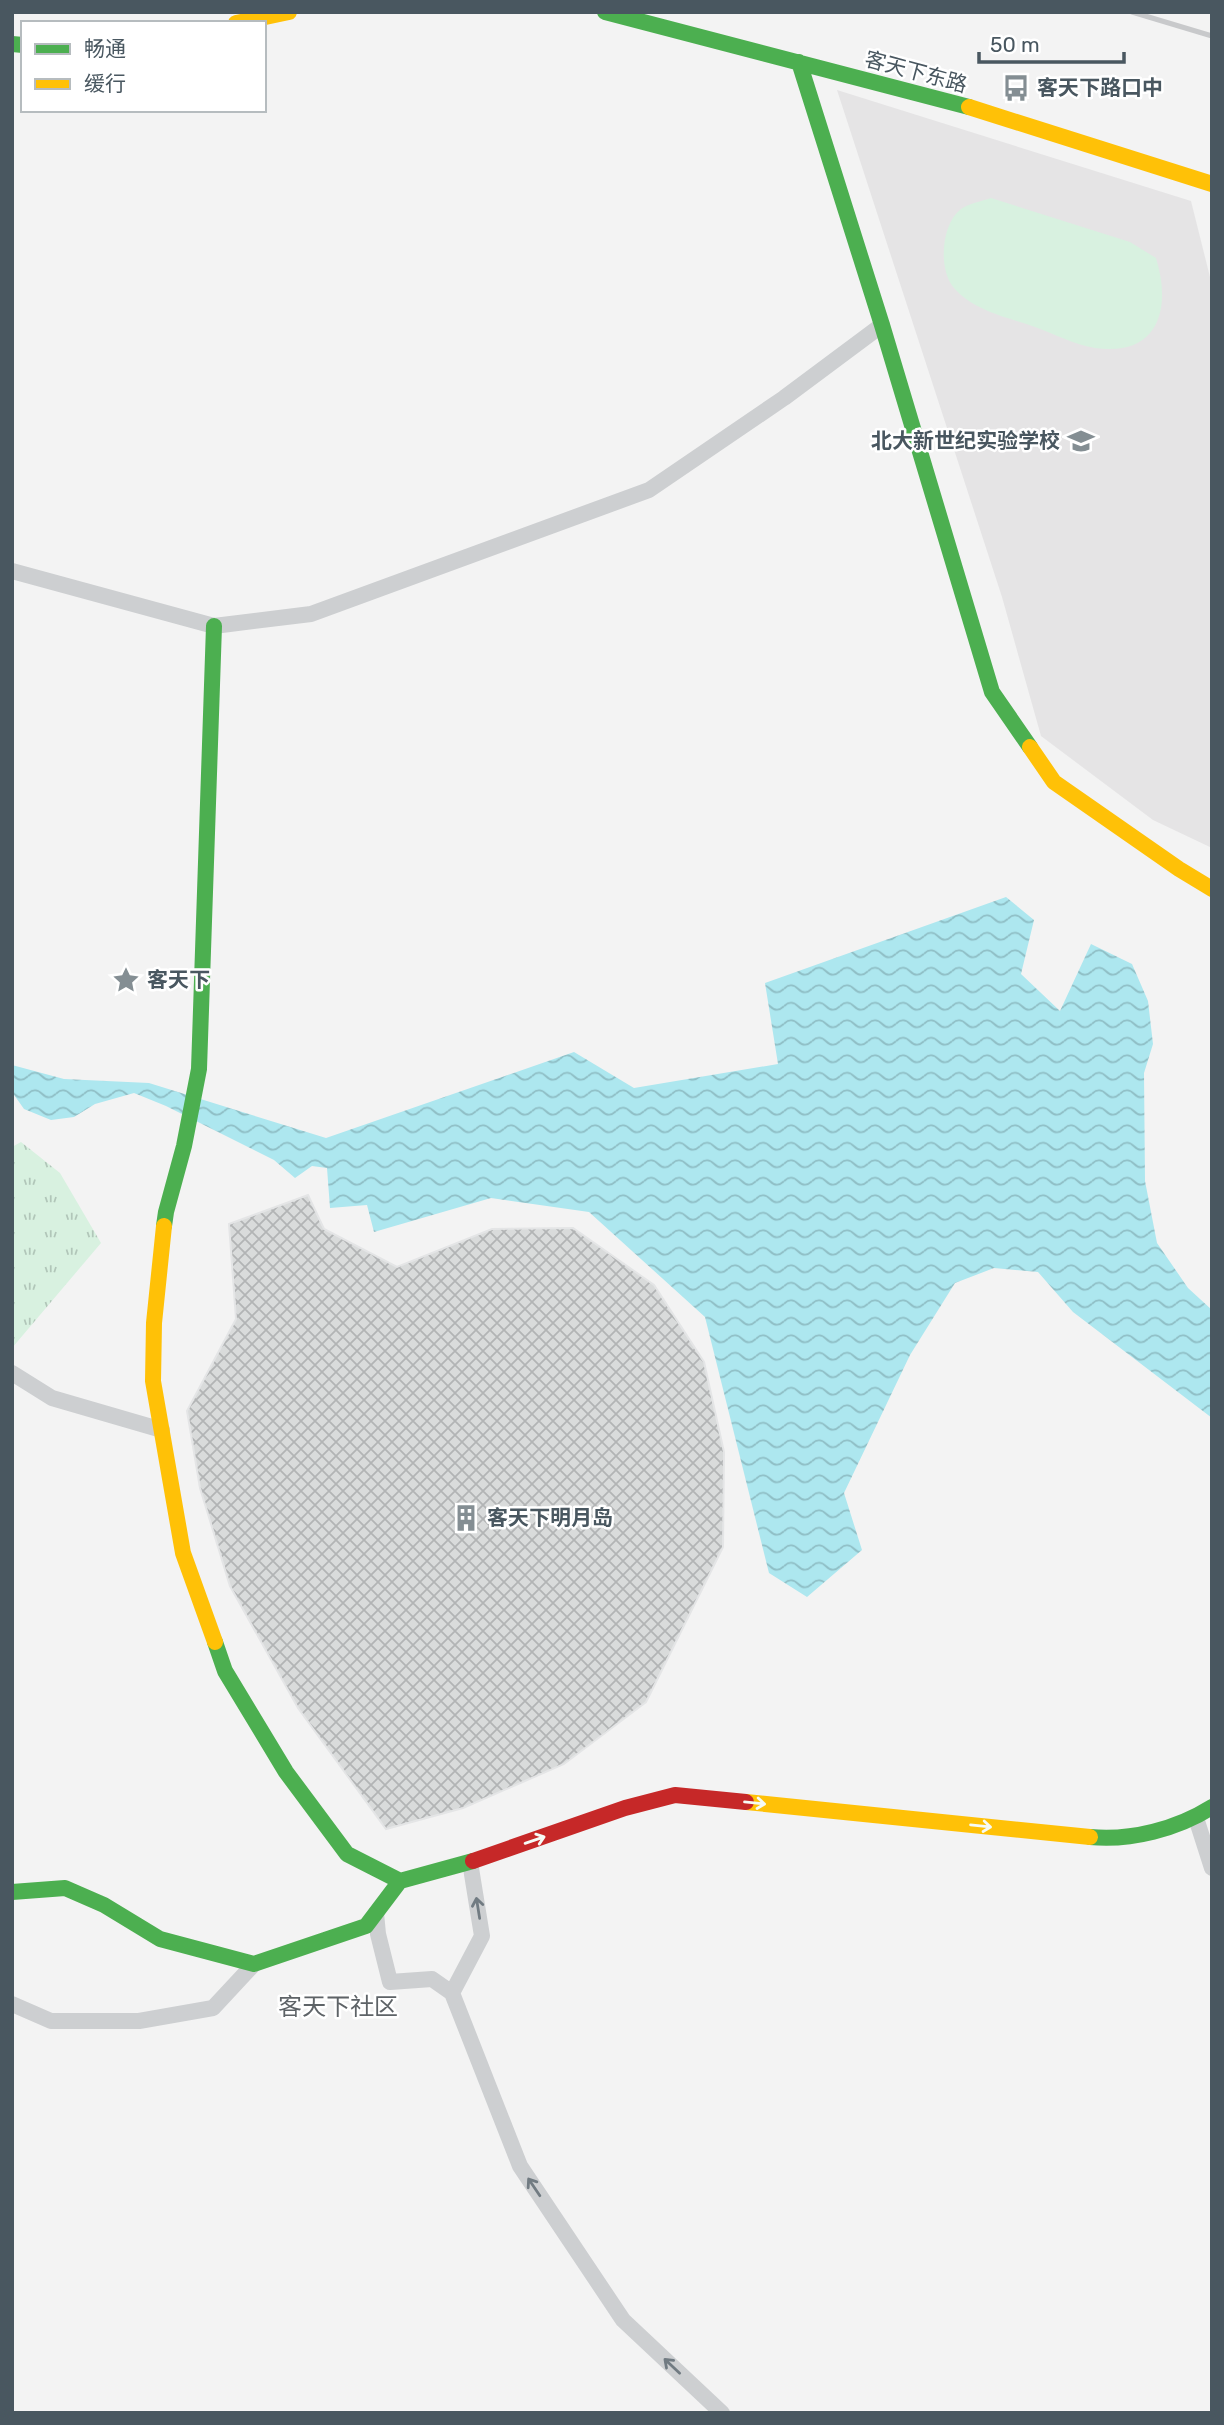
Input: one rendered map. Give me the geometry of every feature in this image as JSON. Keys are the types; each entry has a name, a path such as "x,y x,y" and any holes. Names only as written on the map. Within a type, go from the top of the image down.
{"street":[{"path":"246,21 289,12"},
{"name":"客天下东路","path":"605,12 949,102 1212,184"},
{"path":"799,62 882,325 992,692 1054,782 1212,889"},
{"path":"12,571 214,626 311,614 649,490 784,398 882,325"},
{"path":"214,626 200,1069 184,1146 166,1212 154,1323 153,1381 183,1553 225,1671 286,1772 348,1854 400,1881"},
{"path":"12,1373 52,1398 162,1430"},
{"path":"12,2004 51,2021 139,2021 213,2008 254,1964 366,1926 400,1881 470,1862 625,1808 676,1795 1108,1839 1154,1832 1196,1818 1212,1807"},
{"path":"1196,1818 1212,1868"},
{"path":"452,1993 482,1936 470,1862"},
{"path":"12,1892 65,1888 104,1905 160,1939 254,1964"},
{"path":"376,1913 378,1934 390,1982 432,1979 452,1993 520,2166 623,2320 722,2413"}],"shaded area":[{"name":"北大新世纪实验学校","path":"837,90 1191,201 1212,285 1212,848 1153,820 1041,736 1002,597"}],"green space":[{"path":"991,198 1130,242 1156,258 1161,277 1160,311 1155,326 1146,337 1133,345 1116,349 1088,347 992,312 962,296 949,280 946,270 944,247 949,225 961,209"},
{"path":"21,1142 60,1173 101,1243 12,1348 12,1147"}],"water":[{"path":"1006,897 1034,920 1021,974 1060,1011 1091,944 1132,964 1148,1001 1153,1044 1144,1073 1145,1181 1157,1243 1188,1288 1212,1310 1212,1418 1073,1312 1038,1272 994,1268 955,1283 910,1355 844,1493 862,1550 807,1597 769,1573 705,1317 589,1212 491,1198 374,1232 367,1205 330,1208 327,1168 312,1166 295,1178 274,1160 134,1093 95,1104 74,1117 51,1120 24,1109 12,1092 12,1065 64,1079 149,1083 326,1138 574,1052 634,1088 778,1064 765,983"}],"building":[{"name":"客天下明月岛","path":"308,1195 324,1229 397,1267 492,1229 573,1228 654,1285 704,1362 724,1452 723,1547 646,1702 564,1764 463,1808 386,1829 298,1708 230,1586 200,1488 187,1411 236,1319 229,1224"}],"railway":[{"path":"1132,12 1212,36"}],"traffic: fast":[{"path":"605,12 969,107"},
{"path":"12,44 21,45"},
{"path":"799,62 882,325 992,692 1030,747"},
{"path":"164,1226 184,1146 199,1069 214,626"},
{"path":"215,1642 225,1671 286,1772 347,1854 400,1881"},
{"path":"1090,1837 1121,1837 1153,1832 1184,1822 1212,1807"},
{"path":"12,1892 65,1888 104,1905 160,1939 254,1964 366,1926 400,1881 473,1861"}],"traffic: slow":[{"path":"246,21 289,12"},
{"path":"969,107 1212,184"},
{"path":"1030,747 1054,782 1212,889"},
{"path":"164,1226 154,1323 153,1381 183,1553 215,1642"},
{"path":"746,1802 1090,1837"}],"traffic: jam":[{"path":"473,1861 625,1808 675,1795 746,1802"}],"place":[{"name":"客天下路口中","path":"1016,88"},
{"name":"北大新世纪实验学校","path":"1081,441"},
{"name":"客天下","path":"126,980"},
{"name":"客天下明月岛","path":"466,1518"}],"district":[{"name":"客天下社区","path":"338,2007"}]}
